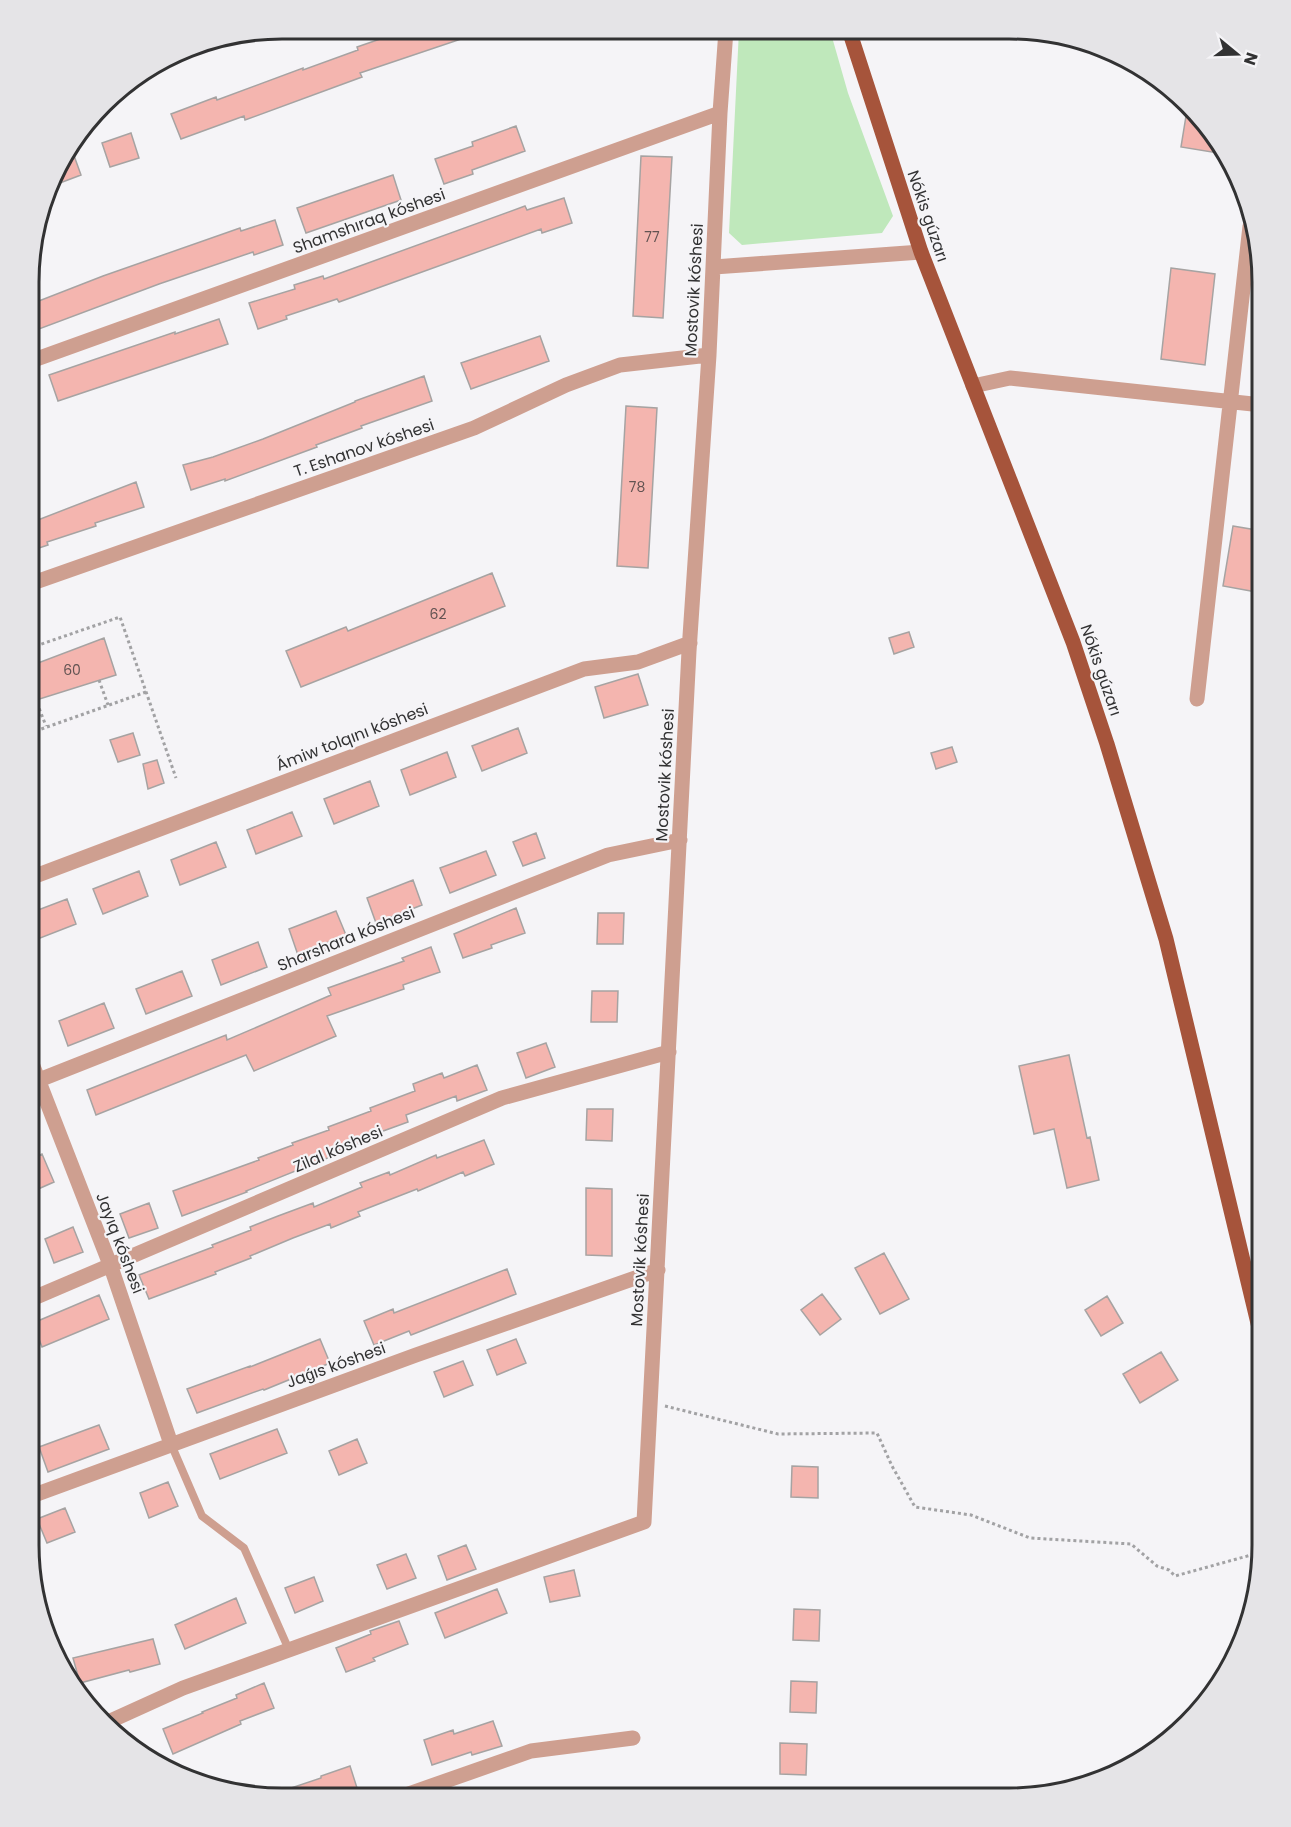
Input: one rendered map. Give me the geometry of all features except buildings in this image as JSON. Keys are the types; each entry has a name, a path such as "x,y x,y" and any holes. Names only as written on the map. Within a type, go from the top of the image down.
{"main road":[{"name":"Nókis gúzarı","path":"852,39 921,252 1073,642 1160,917 1252,1299"}],"street":[{"name":"Mostovik kóshesi","path":"289,1650 644,1522 690,643 709,355 725,39"},
{"name":"Shamshıraq kóshesi","path":"39,358 720,113"},
{"path":"1197,699 1248,242"},
{"path":"714,267 921,252"},
{"name":"T. Eshanov kóshesi","path":"39,581 474,428 566,385 620,365 709,355"},
{"path":"973,386 1010,378 1252,404"},
{"name":"Ámiw tolqını kóshesi","path":"39,875 584,669 638,662 690,643"},
{"name":"Sharshara kóshesi","path":"39,1080 608,855 680,840"},
{"name":"Zilal kóshesi","path":"39,1296 502,1098 669,1052"},
{"name":"Jayıq kóshesi","path":"39,1094 111,1267 171,1444"},
{"name":"Jaǵıs kóshesi","path":"39,1493 416,1355 658,1270"},
{"path":"113,1720 183,1688 289,1650"},
{"path":"426,1788 531,1751 633,1738"}],"lane":[{"path":"171,1444 202,1516 244,1548 289,1650"}],"path":[{"path":"39,645 120,617 176,778"},
{"path":"99,680 108,705"},
{"path":"39,730 146,692"},
{"path":"39,708 47,727"},
{"path":"651,1401 778,1434 878,1433 892,1466 915,1507 971,1515 1030,1538 1131,1544 1157,1566 1169,1570 1175,1576 1251,1555"}],"green space":[{"path":"739,39 833,39 848,93 893,216 882,233 742,245 729,233"}]}
